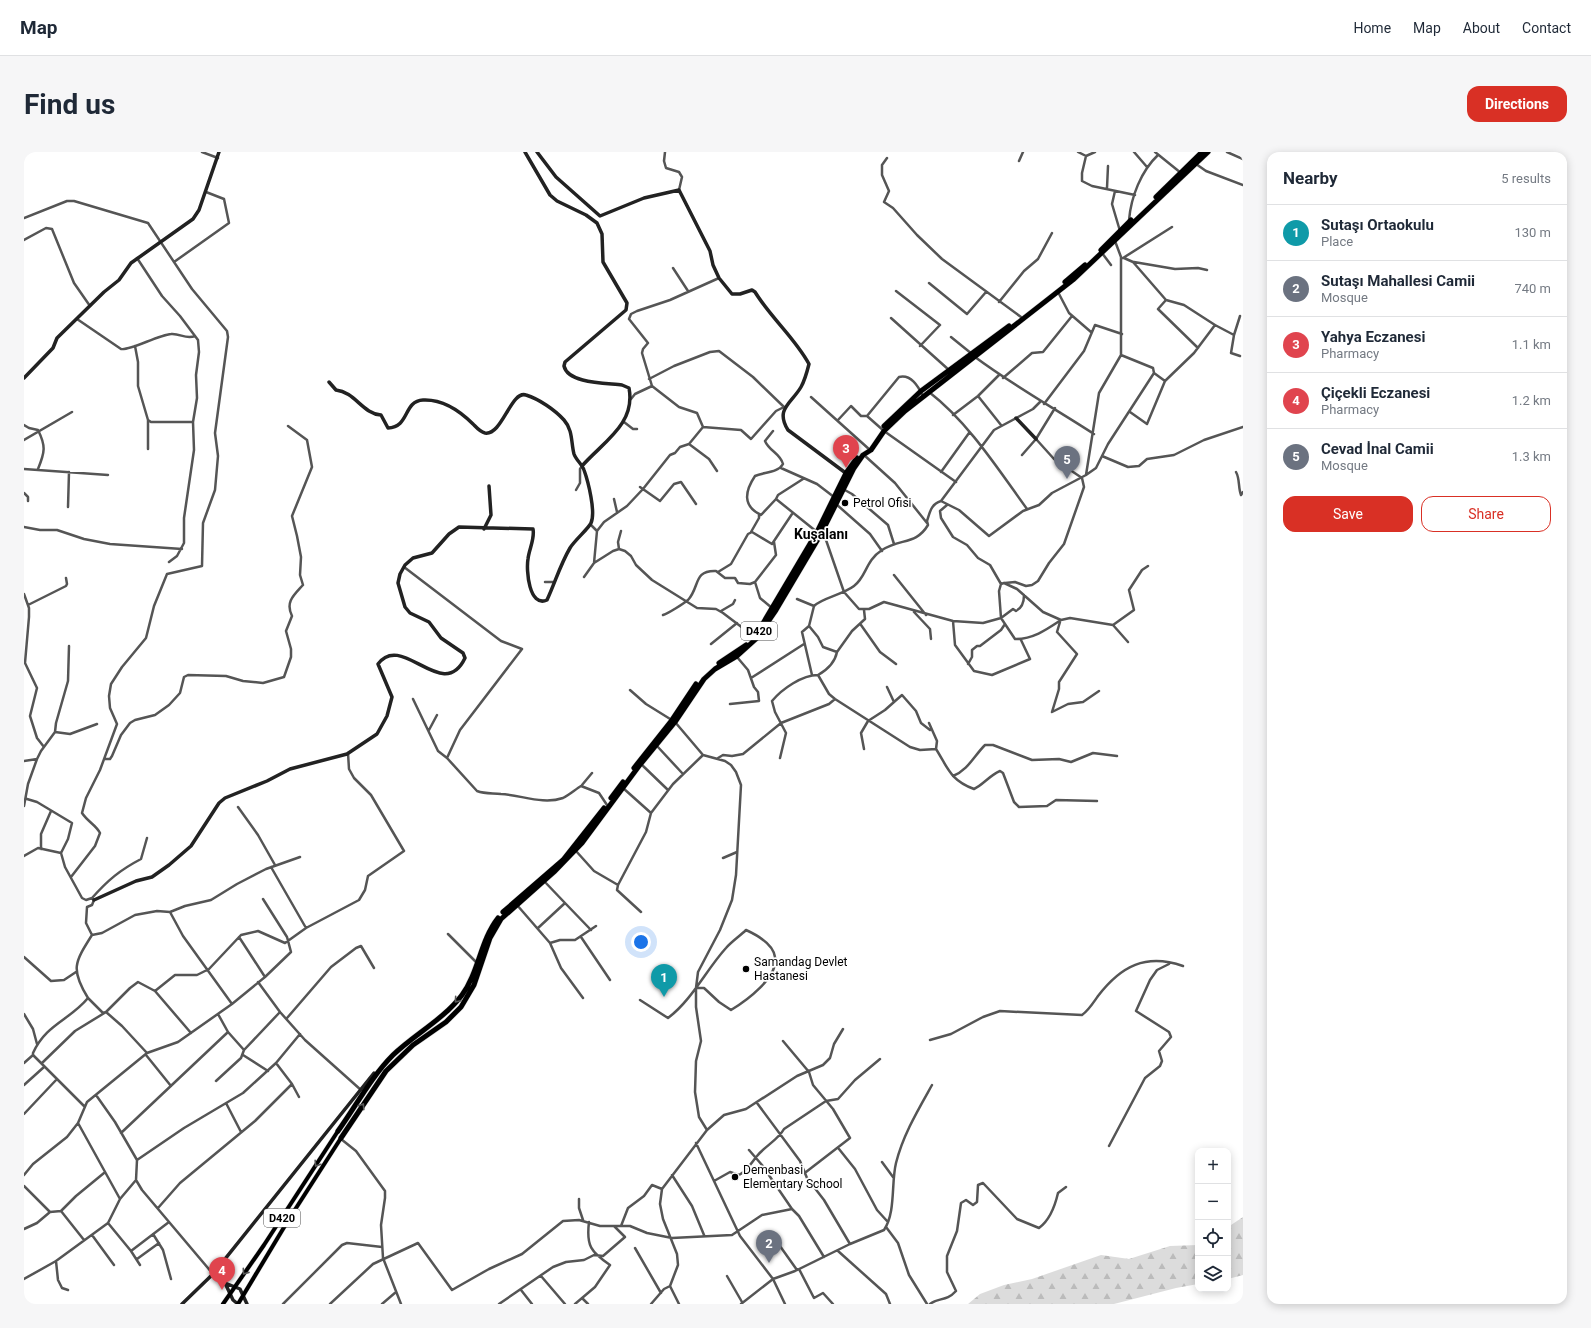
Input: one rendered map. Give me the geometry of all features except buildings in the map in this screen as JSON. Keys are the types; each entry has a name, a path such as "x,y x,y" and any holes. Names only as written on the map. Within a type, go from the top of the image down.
{"highway":[{"name":"D420","path":"1129,225 1202,152"},
{"name":"D420","path":"1021,319 1071,277 1208,152"},
{"name":"D420","path":"836,500 843,488 848,474 883,430 922,394 1058,292 1115,242 1121,232"},
{"name":"D420","path":"922,394 928,392 951,372"},
{"name":"D420","path":"341,1138 386,1071 413,1045 446,1022 461,1007 474,985 495,927 501,919 576,850 641,764 657,746 704,679 716,669 737,656 755,637 774,609 819,533 848,474 859,456 869,449"},
{"name":"D420","path":"338,1131 384,1065 405,1044 456,1002 468,985 489,932 499,916 563,860 674,721 692,690 706,672 755,637"}],"main road":[{"name":"D420","path":"223,1304 264,1245 338,1131"},
{"path":"238,1304 289,1219 341,1138"}],"street":[{"path":"202,152 218,158"},
{"path":"24,378 53,348 57,338 104,292 120,280 131,263 192,219 199,210 219,152"},
{"path":"525,152 550,195 557,201 586,214 597,223 602,234 603,262 627,303 626,310 565,362 565,370 577,378 588,381 622,385 629,388 631,399"},
{"path":"537,152 556,177 600,216 644,198 679,190"},
{"path":"665,152 664,161 666,168 679,172 682,177 679,190 710,252 713,265 719,278 732,294 740,294 752,290 755,292 767,312 803,352 809,364 802,386 784,407 776,411 751,439 741,430 703,427"},
{"path":"1019,161 1023,152"},
{"path":"1078,152 1086,156"},
{"path":"1086,156 1095,152"},
{"path":"1134,152 1147,167"},
{"path":"1155,152 1181,173"},
{"path":"1227,152 1243,160"},
{"path":"1129,225 1135,195 1147,167 1158,155"},
{"path":"1086,156 1082,173 1082,181 1092,186 1135,195"},
{"path":"887,158 882,165 882,175 889,191 884,202 893,208 942,260 1021,319"},
{"path":"1196,164 1206,170 1243,185"},
{"path":"1107,188 1108,166"},
{"path":"1115,191 1112,204 1121,232"},
{"path":"174,262 229,223 224,199 206,192"},
{"path":"24,218 67,201 74,201 148,223 192,289 228,331 215,433 218,456 215,490 203,523 202,566 167,574 154,606 146,638 122,667 112,684 108,696 110,708 117,724 104,759 86,798 82,813 88,822 97,828 100,833 95,846 71,877"},
{"path":"1122,258 1172,227"},
{"path":"24,240 46,228 52,230 74,283 90,306"},
{"path":"999,302 1024,271 1038,259 1052,233"},
{"path":"1086,475 1094,434 1099,393 1121,355 1122,258 1115,242"},
{"path":"1102,253 1111,265"},
{"path":"137,258 162,296 180,316 198,340 199,352 196,375 197,398 193,422 194,450 184,518 184,543 182,549 169,562"},
{"path":"1122,258 1134,262 1175,269 1198,268 1207,270"},
{"path":"1134,262 1166,300 1184,305 1215,325 1234,335"},
{"path":"673,268 688,290"},
{"path":"703,427 697,413 679,407 652,386 642,353 643,349 648,343 630,322 629,317 637,311 670,300 688,290 719,278"},
{"path":"929,283 966,314 986,292"},
{"path":"896,291 940,325 920,346"},
{"path":"1058,292 1072,316 1091,332"},
{"path":"1166,300 1158,309 1198,348"},
{"path":"1003,378 1032,353 1043,352 1072,316"},
{"path":"1240,316 1234,335 1231,353 1240,356"},
{"path":"891,318 920,346 951,372"},
{"path":"77,319 121,349 126,350 172,334 184,338 195,336"},
{"path":"1044,404 1084,351 1095,325 1122,334"},
{"path":"1130,412 1146,424 1165,381 1198,348 1215,325"},
{"path":"951,337 973,356 1003,378 1094,434"},
{"path":"135,346 138,362 138,386 148,420 148,449"},
{"path":"649,379 674,366 710,352 720,351 753,377 784,407"},
{"path":"1121,355 1152,368 1154,373 1165,381"},
{"path":"941,501 959,510 989,536 1027,509 1039,506 1052,493 1082,478 1096,468 1108,444 1154,373"},
{"path":"953,415 978,396 999,375"},
{"path":"867,416 899,377 902,376 914,380 922,394"},
{"path":"27,799 72,823 68,838 60,853 65,867 82,898 86,900 93,899 136,881 152,877 191,846 219,803 225,798 267,781 290,769 348,753 377,734 391,708 392,697 378,664 381,660 397,655 405,656 428,669 444,674 451,672 461,665 465,658 463,653 441,638 429,622 410,613 405,608 398,583 404,566 413,558 432,553 448,534 459,527 484,529 497,527 533,529 534,535 528,560 528,581 534,597 539,601 547,600 553,582 571,546 591,524 593,516 591,501 582,466 574,455 572,436 564,421 547,406 526,394 521,395 507,410 498,427 491,432 485,433 481,431 461,412 447,404 427,400 421,400 414,403 401,424 394,428 388,428 381,415 373,414 352,397 341,390 336,390 329,382"},
{"path":"576,490 580,483 580,469 582,466 624,422 631,399 635,394 652,386"},
{"path":"928,392 943,403 981,447 1027,509"},
{"path":"978,396 1001,424"},
{"path":"811,397 869,449"},
{"path":"812,675 802,632 809,626 814,606 844,592 855,585 871,559 882,551 894,544 914,540 924,532 928,525 927,521 932,506 941,501 994,430 1001,424 1033,409 1040,402"},
{"path":"838,420 851,406 861,416 867,416 883,430 956,482"},
{"path":"784,407 782,421 788,430 848,474"},
{"path":"1022,455 1036,439 1054,408"},
{"path":"24,440 38,430 72,412"},
{"path":"1001,584 1015,582 1026,586 1032,585 1038,581 1049,563 1064,544 1084,487 1082,478 1054,459 1016,418"},
{"path":"148,420 150,422 193,422"},
{"path":"624,422 633,429 637,429"},
{"path":"24,425 38,430"},
{"path":"104,759 110,759 121,735 130,723 135,720 155,715 176,699 180,693 184,677 188,675 226,676 243,681 263,683 284,677 291,657 291,649 286,631 292,616 288,610 289,602 304,585 300,575 301,557 299,543 292,516 312,467 307,440 288,426"},
{"path":"594,563 598,531 604,522 627,506 670,455 675,453 680,447 689,444 703,427"},
{"path":"1102,456 1128,466 1139,466 1147,460 1174,455 1204,440 1243,427"},
{"path":"38,430 44,443 44,456 38,469"},
{"path":"773,431 765,441 781,459 783,464 781,468"},
{"path":"941,472 969,433"},
{"path":"689,444 709,460 717,471"},
{"path":"863,455 895,483 928,525"},
{"path":"759,514 746,500 746,495 752,480 759,474 781,468 817,484 836,500 870,534 882,551"},
{"path":"24,469 108,475"},
{"path":"68,507 69,472"},
{"path":"1236,472 1239,477 1238,489 1240,495 1243,492"},
{"path":"759,514 761,515 769,508 778,495 803,479"},
{"path":"641,488 660,502 674,484 681,482 696,504"},
{"path":"484,529 491,515 488,486"},
{"path":"843,488 888,525 894,544"},
{"path":"24,493 28,497 28,501"},
{"path":"614,499 617,512"},
{"path":"776,499 792,514 819,533 826,540 844,592 855,607 864,610 884,602 926,615 953,621 983,623 1001,618 1009,611 1020,609 1024,600 1024,595"},
{"path":"946,504 940,511 940,514 948,531 953,537 967,546 978,558 990,565 1001,584 999,591 1001,618 1015,640 1021,640 1034,636 1062,620 1070,618 1113,625 1128,642"},
{"path":"718,572 731,564 759,518 759,514"},
{"path":"663,615 687,600 704,572 716,571 725,578 735,578 738,583 750,584 755,582 776,555 774,542 792,514"},
{"path":"591,524 598,531"},
{"path":"24,527 40,530 57,530 84,539 110,544 182,549"},
{"path":"619,549 618,542 621,531"},
{"path":"750,533 759,536 772,544 774,542"},
{"path":"584,577 594,563 619,549 625,551 631,556 636,565 652,580 687,600 697,608 716,609 755,637"},
{"path":"404,566 501,641 522,649 460,730 447,758"},
{"path":"1113,625 1134,610 1129,590 1142,570 1148,566"},
{"path":"894,575 926,615"},
{"path":"28,605 66,586 66,578"},
{"path":"545,582 553,582"},
{"path":"755,582 760,598 774,609"},
{"path":"1004,583 1017,589 1043,612 1062,620"},
{"path":"24,594 28,605 29,617 25,663 36,688 30,716 37,738 44,747"},
{"path":"797,599 814,606"},
{"path":"720,612 733,604 735,600"},
{"path":"780,758 786,733 772,701 776,695 794,683 812,675 818,675 825,671 836,658 837,652 852,631 861,625 865,619 864,610"},
{"path":"913,611 930,629 931,639"},
{"path":"1062,620 1058,626 1057,632 1077,654 1059,682 1059,689 1052,712 1068,704 1083,702 1099,691"},
{"path":"953,621 955,645 974,671 992,675 1030,659 1021,640"},
{"path":"712,644 737,623"},
{"path":"968,664 972,657 972,650 977,646 980,646 1001,630 1005,624"},
{"path":"861,625 880,652 896,664"},
{"path":"809,626 818,637 823,647 837,652"},
{"path":"751,678 804,643"},
{"path":"24,806 27,799 28,784 37,759 55,732 56,723 68,681 69,646"},
{"path":"730,704 759,701 758,692 754,688 748,670 737,656"},
{"path":"818,675 829,694 868,721 910,747 920,750 936,749"},
{"path":"887,687 894,702"},
{"path":"630,690 646,704 674,721 703,755 718,758 731,765 736,772 741,785 736,876 732,900 720,930 698,972 696,988 701,1041 696,1061 695,1092 699,1117 707,1130"},
{"path":"864,749 861,733 868,721 885,710 902,695 916,711 921,723 931,730"},
{"path":"413,699 438,751 447,758 472,788 483,793 502,794 528,799 556,799 564,797 581,786 592,773"},
{"path":"718,758 723,755 732,756 743,754 781,723 823,706 835,699"},
{"path":"646,704 647,709"},
{"path":"429,730 437,715"},
{"path":"929,723 937,741 936,749 944,765 963,785 974,789 1000,771 1003,773 1014,802 1019,807 1047,806 1056,800 1097,801"},
{"path":"55,732 70,734 97,724"},
{"path":"953,776 960,773 986,745 993,744 1032,760 1059,759 1071,762 1093,753 1117,756"},
{"path":"657,746 683,774"},
{"path":"155,991 175,975 197,975 207,970 239,937 258,931 285,943 306,928 359,900 365,890 368,876 404,851 371,795 354,778 349,768 348,753"},
{"path":"641,912 617,890 618,885 646,832 651,813 668,790 703,755"},
{"path":"24,761 37,759"},
{"path":"641,764 668,790"},
{"path":"24,785 28,784"},
{"path":"581,786 599,792 607,804"},
{"path":"623,788 651,813"},
{"path":"238,807 258,835 275,865"},
{"path":"41,849 41,834 51,811"},
{"path":"92,935 86,923 87,907 92,905 93,899 105,883 122,869 141,859 147,838"},
{"path":"24,856 38,848 60,853"},
{"path":"576,850 594,871 618,885"},
{"path":"723,858 737,852"},
{"path":"171,1086 147,1054 122,1026 106,1012 103,1013 88,998 82,988 76,972 78,956 92,935 102,933 135,915 157,911 170,912 185,906 211,900 237,884 275,865 300,857"},
{"path":"271,867 306,928"},
{"path":"544,881 591,930"},
{"path":"24,1175 33,1164 68,1137 78,1123 84,1106 96,1095 147,1054 178,1042 232,1004 266,977 291,952 288,940 263,899"},
{"path":"538,928 565,903"},
{"path":"517,905 550,943 561,968 583,998"},
{"path":"170,912 183,936 232,1004"},
{"path":"550,943 560,940 575,940 596,926"},
{"path":"640,1000 668,1018 696,988 726,948 746,930 768,945 775,956 775,967 763,985 743,1003 731,1010 719,1002 704,988 696,988"},
{"path":"448,934 478,963"},
{"path":"239,937 266,977"},
{"path":"581,937 610,980"},
{"path":"287,1018 337,961 356,948 361,946 374,968"},
{"path":"24,957 51,981 64,980 76,972"},
{"path":"930,1040 951,1034 983,1017 1000,1011 1082,1015 1113,979 1139,962 1161,961 1183,966"},
{"path":"1109,1146 1145,1078 1160,1066 1162,1061 1159,1051 1171,1037 1169,1032 1136,1011 1150,980 1157,970 1170,964"},
{"path":"42,1063 75,1031 106,1012 138,982 155,991 191,1033"},
{"path":"258,982 280,1012 300,1034 361,1090"},
{"path":"24,1063 33,1055 37,1045 46,1032 80,1008 88,998"},
{"path":"216,1081 243,1055 244,1050 280,1012"},
{"path":"24,1014 33,1029 37,1045"},
{"path":"218,1014 228,1032 244,1050"},
{"path":"651,1304 664,1289 670,1286 678,1265 677,1254 660,1204 662,1189 707,1130 724,1115 746,1110 763,1097 797,1076 823,1065 830,1058 834,1044 843,1029"},
{"path":"121,1133 228,1032"},
{"path":"137,1160 243,1093 276,1063 300,1034"},
{"path":"783,1041 809,1072 812,1085 826,1101 850,1138 838,1149 805,1172"},
{"path":"182,1304 213,1274 390,1055 405,1044"},
{"path":"33,1055 84,1106"},
{"path":"243,1055 268,1071"},
{"path":"714,1181 730,1172 739,1175 742,1174 746,1171 755,1157 772,1141 780,1136 784,1129 826,1101 838,1099 855,1080 880,1058"},
{"path":"276,1063 292,1084 299,1097"},
{"path":"24,1085 44,1067"},
{"path":"24,1114 57,1079"},
{"path":"158,1208 180,1183 241,1132 292,1084"},
{"path":"927,1304 909,1275 898,1243 886,1227 892,1202 893,1178 906,1132 932,1085"},
{"path":"96,1095 137,1160 136,1180 142,1190 213,1274 225,1283 235,1286 241,1290 247,1304"},
{"path":"226,1103 241,1132"},
{"path":"757,1103 800,1161 805,1172 850,1244"},
{"path":"78,1123 120,1200"},
{"path":"341,1138 356,1151 384,1191 386,1198 381,1225 383,1258 401,1304"},
{"path":"696,1143 738,1231 773,1279 785,1304"},
{"path":"838,1149 855,1169 877,1210 887,1221"},
{"path":"749,1150 792,1209 799,1216 824,1257"},
{"path":"882,1162 893,1178"},
{"path":"24,1228 37,1223 50,1212 61,1211 76,1196 104,1173"},
{"path":"672,1175 692,1206 704,1236"},
{"path":"24,1279 56,1261 108,1223 120,1200 136,1180"},
{"path":"930,1304 950,1298 956,1291 947,1272 947,1256 957,1231 962,1203 966,1200 973,1205 977,1202 978,1185 983,1183 1018,1219 1039,1228 1045,1222 1055,1206 1058,1193 1066,1187"},
{"path":"621,1226 628,1208 644,1196 652,1185 662,1189"},
{"path":"24,1186 50,1212"},
{"path":"579,1200 579,1208 583,1221"},
{"path":"330,1304 373,1264 383,1258 418,1243 452,1290 488,1269 522,1254 563,1221 583,1221 600,1226 630,1226 647,1233 672,1238 732,1235 762,1215 792,1209"},
{"path":"61,1211 84,1240"},
{"path":"131,1251 169,1222"},
{"path":"575,1304 583,1299 595,1287 610,1265 594,1254 587,1235 589,1222"},
{"path":"108,1223 131,1251 140,1265"},
{"path":"499,1304 560,1263 584,1260 594,1254 602,1256 625,1238 614,1226"},
{"path":"727,1276 741,1303 773,1279 798,1270 886,1227"},
{"path":"770,1232 798,1270 814,1298 823,1293 833,1304"},
{"path":"153,1234 165,1256 171,1279"},
{"path":"92,1235 114,1265"},
{"path":"136,1259 159,1243"},
{"path":"283,1304 342,1245 347,1243 382,1247"},
{"path":"635,1248 662,1293"},
{"path":"838,1251 886,1294 890,1304"},
{"path":"56,1261 58,1280 62,1288 68,1290"},
{"path":"540,1276 565,1304"},
{"path":"225,1283 233,1300 238,1304"},
{"path":"670,1286 679,1304"},
{"path":"521,1290 532,1304"},
{"path":"382,1304 396,1292"},
{"path":"583,1299 588,1304"}],"green space":[{"path":"1243,1217 1243,1275 1231,1278 1231,1256 1231,1225"},
{"path":"1195,1245 1195,1285 1114,1304 968,1304 980,1294 1004,1285 1032,1279 1101,1255 1129,1259 1170,1246"}],"place":[{"name":"Yahya Eczanesi","path":"846,468"},
{"name":"Cevad İnal Camii","path":"1067,479"},
{"name":"Petrol Ofisi","path":"845,503"},
{"name":"Samandag Devlet Hastanesi","path":"746,969"},
{"name":"Sutaşı Ortaokulu","path":"664,997"},
{"name":"Demenbasi Elementary School","path":"735,1177"},
{"name":"Sutaşı Mahallesi Camii","path":"769,1263"},
{"name":"Çiçekli Eczanesi","path":"222,1290"}],"district":[{"name":"Kuşalanı","path":"821,534"}]}
